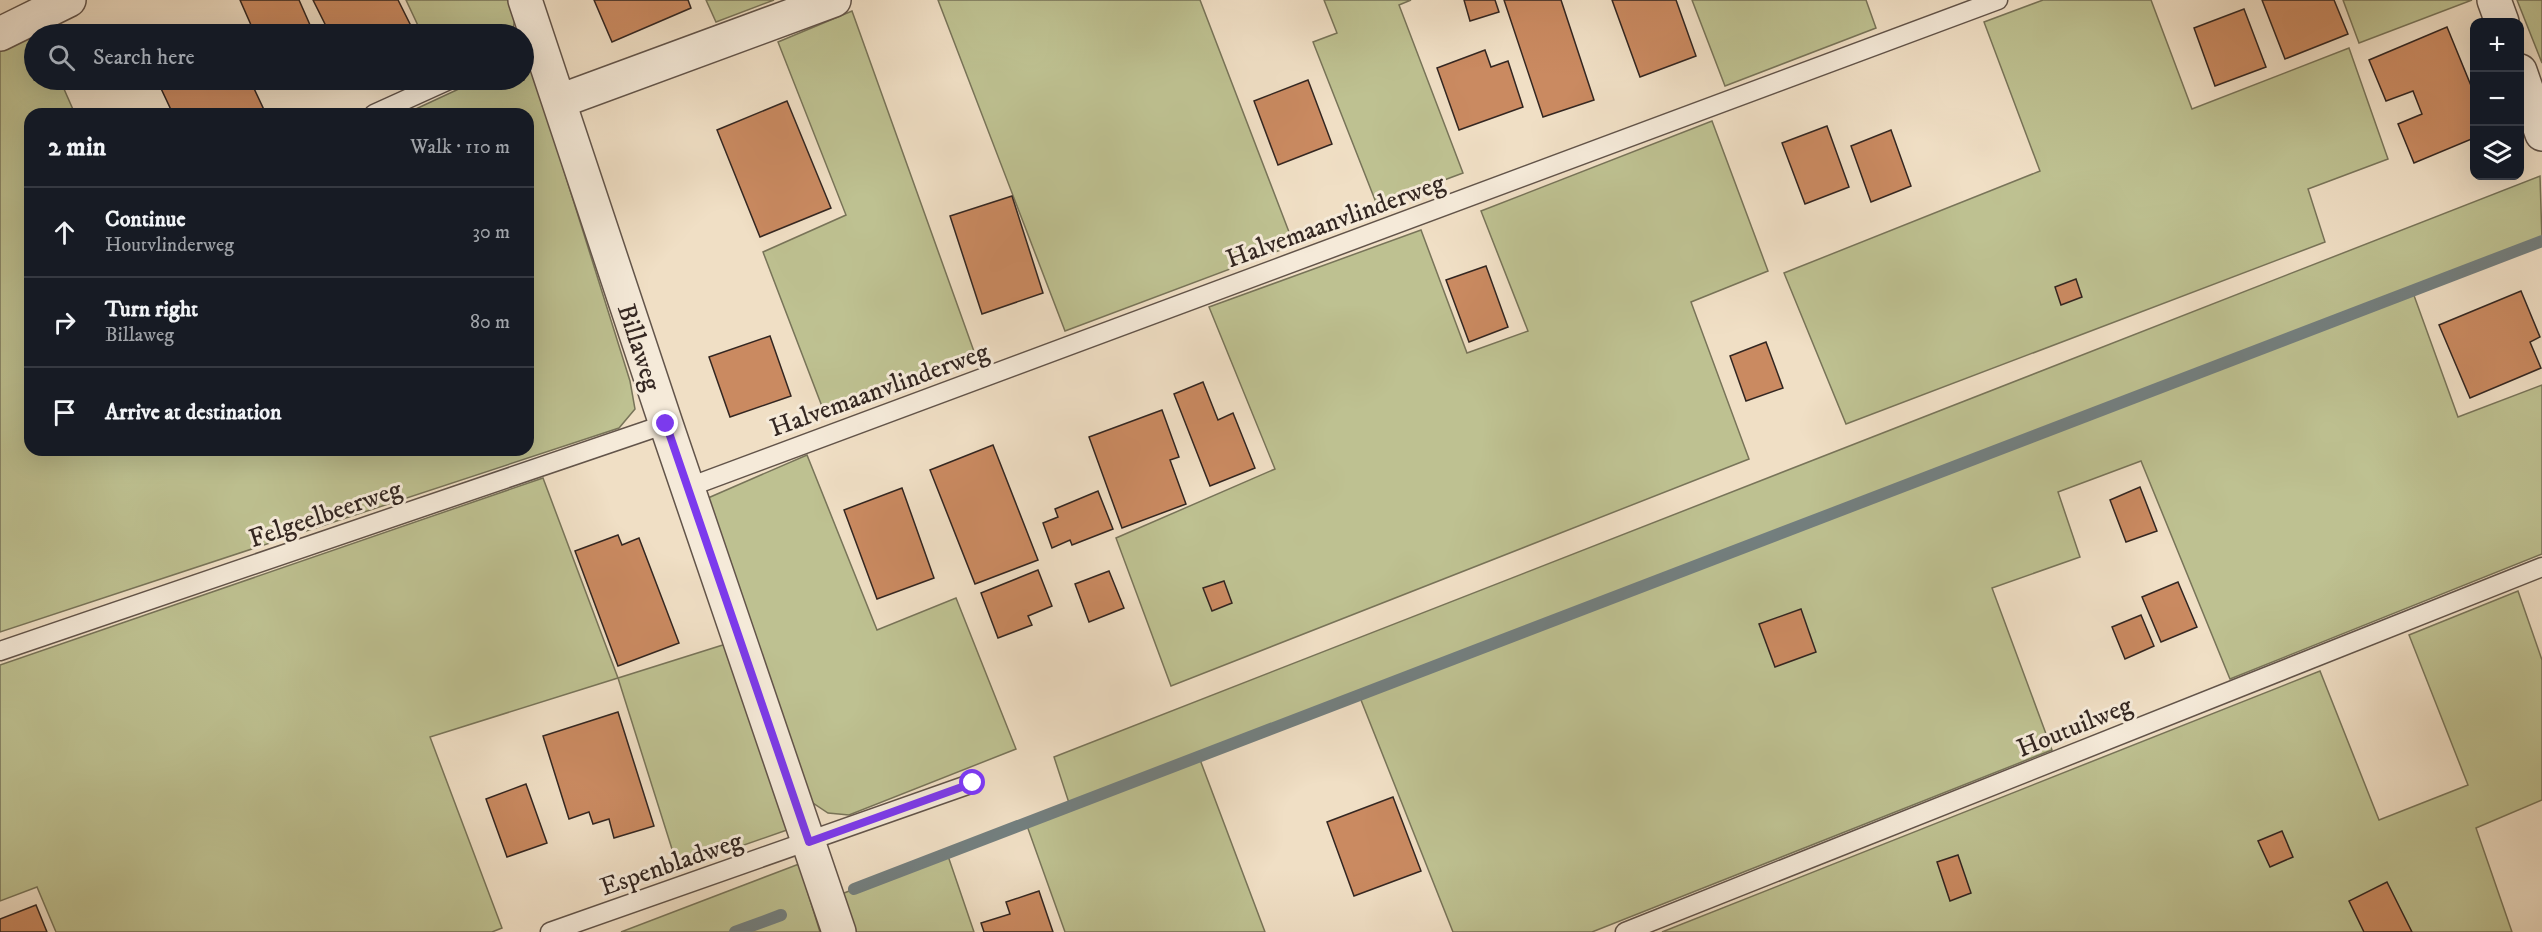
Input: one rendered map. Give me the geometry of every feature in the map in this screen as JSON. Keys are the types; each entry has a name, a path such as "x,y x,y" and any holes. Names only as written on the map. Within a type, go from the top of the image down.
{"street":[{"path":"0,34 69,0"},
{"name":"Billaweg","path":"525,0 529,24"},
{"path":"560,101 834,0"},
{"path":"2494,0 2501,18"},
{"name":"Billaweg","path":"534,46 560,101 666,424 839,932"},
{"path":"2520,72 2542,134"}],"lane":[{"name":"Halvemaanvlinderweg","path":"689,487 1998,0"},
{"path":"387,108 427,90"},
{"name":"Felgeelbeerweg","path":"0,651 666,424"},
{"name":"Houtuilweg","path":"1625,932 2542,567"},
{"name":"Espenbladweg","path":"550,932 973,783"}],"green space":[{"path":"406,0 508,0 515,19 514,24 417,24"},
{"path":"706,0 774,0 716,22"},
{"path":"938,0 1200,0 1294,245 1065,331"},
{"path":"1324,0 1411,0 1399,5 1463,173 1377,205 1313,42 1337,33"},
{"path":"1692,0 1866,0 1876,28 1725,86"},
{"path":"2043,0 2151,0 2192,109 2349,48 2388,159 2308,189 2325,242 1846,424 1784,273 2040,171 1984,22"},
{"path":"2343,0 2472,0 2359,43"},
{"path":"2517,0 2542,0 2542,63"},
{"path":"852,11 976,357 823,409 763,252 846,215 778,42"},
{"path":"24,36 24,90 64,90 72,108 24,108 24,456 534,456 534,108 418,108 457,90 534,90 534,75 630,381 635,409 619,428 0,632 0,48"},
{"path":"1712,121 1768,271 1691,302 1749,459 1171,686 1116,538 1275,469 1209,307 1421,230 1467,353 1528,331 1481,211"},
{"path":"2540,176 2542,241 2412,290 2458,417 2542,385 2542,554 2230,679 2141,461 2058,492 2080,557 1992,588 2052,750 1592,932 1453,932 1359,695 1199,757 1265,932 1065,932 1026,823 1070,806 1054,757"},
{"path":"807,455 877,630 956,598 1016,749 849,815 828,813 810,801 708,498"},
{"path":"543,478 618,678 430,737 502,928 492,932 56,932 37,887 0,901 0,665"},
{"path":"2518,591 2542,660 2542,800 2476,828 2512,932 1662,932 2320,671 2379,820 2468,785 2409,635"},
{"path":"726,644 787,830 678,868 618,678"},
{"path":"947,853 974,932 852,932 839,895"},
{"path":"799,864 820,932 621,932"}],"building":[{"path":"240,0 299,0 310,24 251,24"},
{"path":"313,0 398,0 410,24 325,24"},
{"path":"594,0 688,0 691,8 612,42"},
{"path":"1464,0 1495,0 1499,12 1470,21"},
{"path":"1504,0 1561,0 1594,100 1543,117"},
{"path":"1612,0 1676,0 1696,56 1640,77"},
{"path":"2262,0 2334,0 2348,34 2285,59"},
{"path":"2244,9 2266,67 2215,86 2194,28"},
{"path":"2447,27 2470,83 2470,140 2414,163 2398,124 2422,114 2413,91 2386,101 2369,60"},
{"path":"1485,50 1491,67 1508,61 1523,107 1459,130 1437,68"},
{"path":"1308,80 1332,144 1278,165 1254,101"},
{"path":"162,90 255,90 263,108 170,108"},
{"path":"787,101 831,208 760,237 717,130"},
{"path":"1827,126 1849,187 1805,204 1782,143"},
{"path":"1891,130 1911,186 1871,202 1851,146"},
{"path":"1012,196 1043,293 982,314 950,216"},
{"path":"1486,266 1508,327 1469,342 1446,280"},
{"path":"2076,279 2082,297 2061,305 2055,287"},
{"path":"2521,291 2540,337 2530,342 2541,368 2470,398 2439,325"},
{"path":"770,336 791,396 730,417 709,357"},
{"path":"1766,342 1783,388 1746,401 1730,356"},
{"path":"1203,382 1218,420 1233,413 1255,468 1210,486 1174,394"},
{"path":"1162,410 1179,457 1170,460 1186,504 1122,528 1089,437"},
{"path":"993,445 1038,560 975,584 930,470"},
{"path":"2140,487 2157,531 2126,542 2110,500"},
{"path":"902,488 934,578 877,599 844,510"},
{"path":"1098,491 1113,529 1072,545 1070,540 1052,548 1043,523 1058,517 1055,509"},
{"path":"618,535 622,545 639,538 679,643 618,666 575,551"},
{"path":"1038,570 1052,606 1028,616 1032,625 998,638 981,593"},
{"path":"1109,571 1124,608 1089,622 1075,584"},
{"path":"1224,581 1232,603 1212,611 1203,588"},
{"path":"2178,582 2197,627 2161,642 2142,597"},
{"path":"1801,609 1816,652 1775,667 1759,624"},
{"path":"2141,615 2154,646 2125,659 2112,627"},
{"path":"618,712 654,826 614,838 609,819 593,824 589,812 569,819 543,736"},
{"path":"526,784 547,843 507,857 486,799"},
{"path":"1393,797 1421,871 1354,896 1327,822"},
{"path":"2282,831 2293,857 2270,867 2258,841"},
{"path":"1958,855 1971,893 1950,901 1937,862"},
{"path":"2387,882 2412,932 2364,932 2349,901"},
{"path":"1039,891 1053,932 984,932 981,923 1010,914 1006,902"},
{"path":"36,905 47,932 0,932 0,919"}],"waterway":[{"path":"854,889 2542,241"},
{"path":"735,932 781,915"}],"route":[{"path":"666,424 809,842 973,783"}]}
